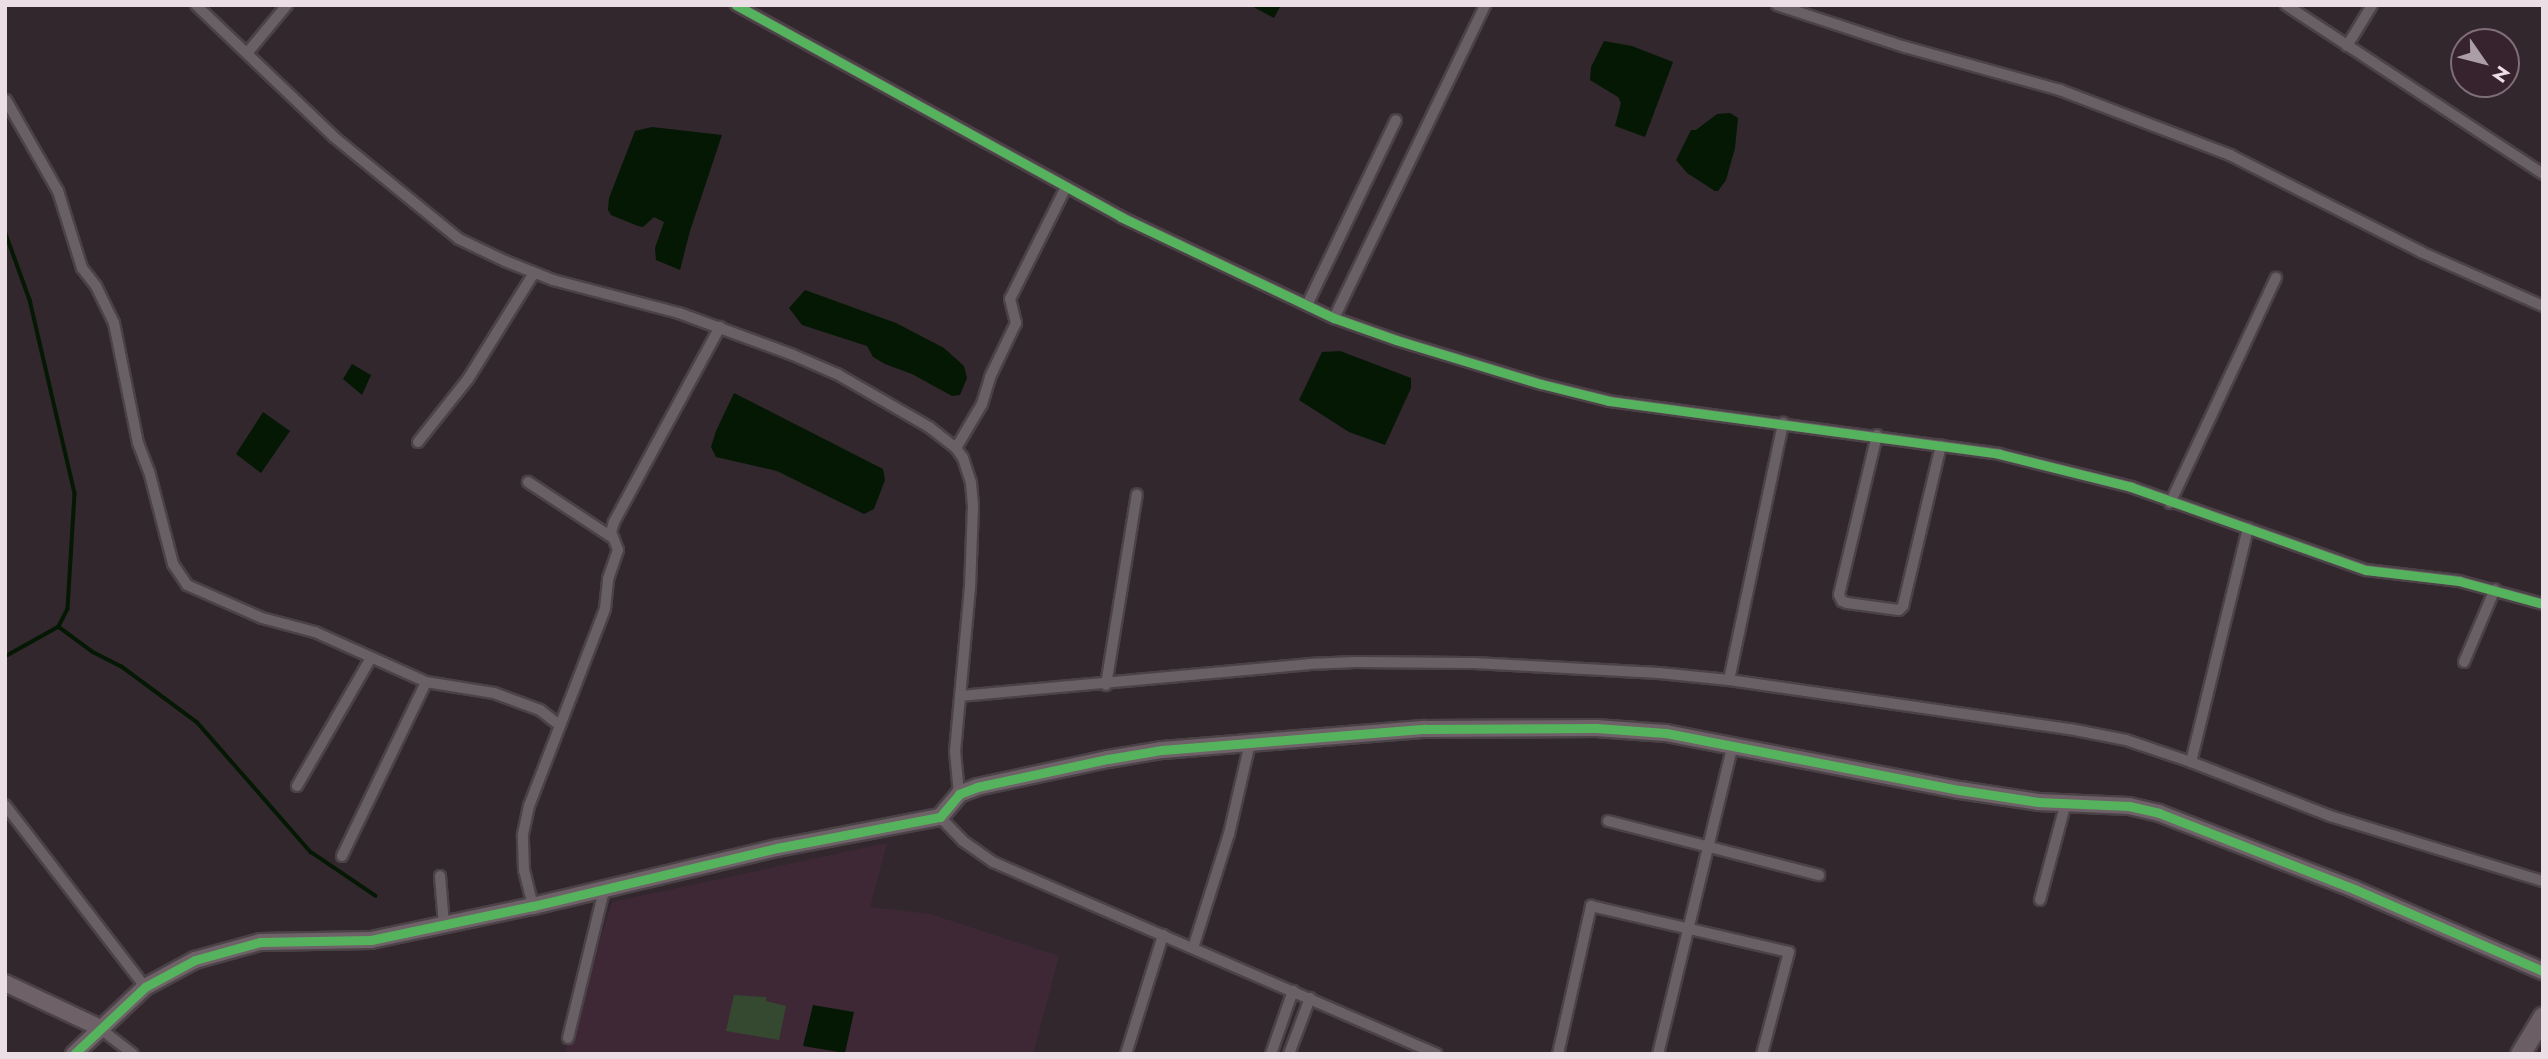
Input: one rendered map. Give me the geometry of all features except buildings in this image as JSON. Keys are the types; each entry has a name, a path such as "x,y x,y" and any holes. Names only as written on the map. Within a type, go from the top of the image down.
{"highway":[{"path":"2520,1054 2543,1016"}],"street":[{"path":"196,5 334,137 459,239 534,273 720,327 836,374 929,427 956,448 963,458 971,483 973,506 955,751 959,794"},
{"path":"248,52 287,5"},
{"path":"736,5 1065,189 1334,318 1541,384 1609,401 1877,435 1999,454 2132,487 2170,503 2366,570 2495,589 2543,604"},
{"path":"1334,318 1485,5"},
{"path":"1777,5 1905,47 2060,90 2230,155 2421,252 2543,306"},
{"path":"2287,5 2543,174"},
{"path":"2347,46 2372,5"},
{"path":"6,100 58,191 82,268 96,286 114,323 138,443 149,471 173,564 187,584 225,604 315,632 426,682 494,693 540,710 559,725"},
{"path":"1307,306 1396,120"},
{"path":"956,448 982,404 990,377 1016,323 1010,299 1065,189"},
{"path":"418,442 468,379 534,273"},
{"path":"2170,503 2276,278"},
{"path":"533,906 524,870 523,834 529,806 559,725 595,641 605,608 608,579 618,550 613,538 614,522 720,327"},
{"path":"1728,680 1783,423"},
{"path":"1877,435 1839,595 1842,601 1847,603 1899,610 1903,606 1941,445"},
{"path":"528,482 613,538"},
{"path":"1106,685 1137,494"},
{"path":"2191,762 2248,528"},
{"path":"2465,663 2495,589"},
{"path":"297,786 371,658"},
{"path":"960,696 1106,685 1309,663 1355,662 1474,663 1658,673 1728,680 2070,729 2126,740 2330,816 2543,881"},
{"path":"342,856 426,682"},
{"path":"74,1054 98,1027 145,987 195,960 260,942 371,940 533,906 788,846 940,817 959,794 977,787 1108,759 1162,750 1424,729 1520,727 1666,733 1960,790 2038,802 2129,806 2159,813 2354,889 2543,971"},
{"path":"1193,948 1229,834 1250,743"},
{"path":"1658,1054 1733,745"},
{"path":"2040,900 2066,802"},
{"path":"5,805 145,987"},
{"path":"940,817 963,841 993,862 1436,1054"},
{"path":"1608,821 1819,875"},
{"path":"440,876 444,925"},
{"path":"569,1038 604,890"},
{"path":"1558,1054 1591,906 1789,952 1762,1054"},
{"path":"1126,1054 1163,935"},
{"path":"5,983 98,1027 132,1054"},
{"path":"1270,1054 1293,991"},
{"path":"1289,1054 1310,998"}],"shaded area":[{"path":"1250,5 1281,5 1274,18"},
{"path":"1604,41 1632,46 1673,62 1645,137 1615,126 1621,103 1618,97 1590,80 1591,67"},
{"path":"1730,113 1738,118 1735,148 1726,180 1718,191 1715,191 1687,173 1676,160 1691,130 1696,130 1717,114"},
{"path":"652,127 722,135 680,270 656,260 655,248 664,222 654,217 643,227 638,226 611,215 608,210 609,198 635,131"},
{"path":"805,290 896,323 944,348 964,366 967,378 960,395 952,396 912,374 885,364 873,357 867,346 802,325 789,308"},
{"path":"1340,351 1411,378 1411,388 1385,445 1349,432 1299,400 1322,352"},
{"path":"352,364 371,375 362,395 343,379"},
{"path":"734,393 883,469 885,480 874,509 864,514 777,471 716,457 711,447"},
{"path":"263,412 290,431 261,473 236,454"},
{"path":"887,843 870,907 930,914 1059,956 1033,1054 564,1054 612,902"},
{"path":"734,995 766,997 766,1001 786,1006 779,1040 726,1031"},
{"path":"813,1005 854,1012 845,1053 803,1046"}],"waterway":[{"path":"5,231 30,300 75,494 68,609 59,627 5,657"},
{"path":"59,627 93,652 121,666 197,722 311,852 376,896"}],"cycle path":[{"path":"736,5 1121,217 1334,318 1396,340 1541,384 1609,401 1999,454 2131,487 2366,570 2459,581 2543,604"},
{"path":"74,1054 145,987 195,960 260,942 371,940 533,906 777,848 940,817 959,794 977,787 1108,759 1162,750 1425,729 1596,728 1666,733 1960,790 2038,802 2129,806 2159,813 2354,889 2543,971"}]}
